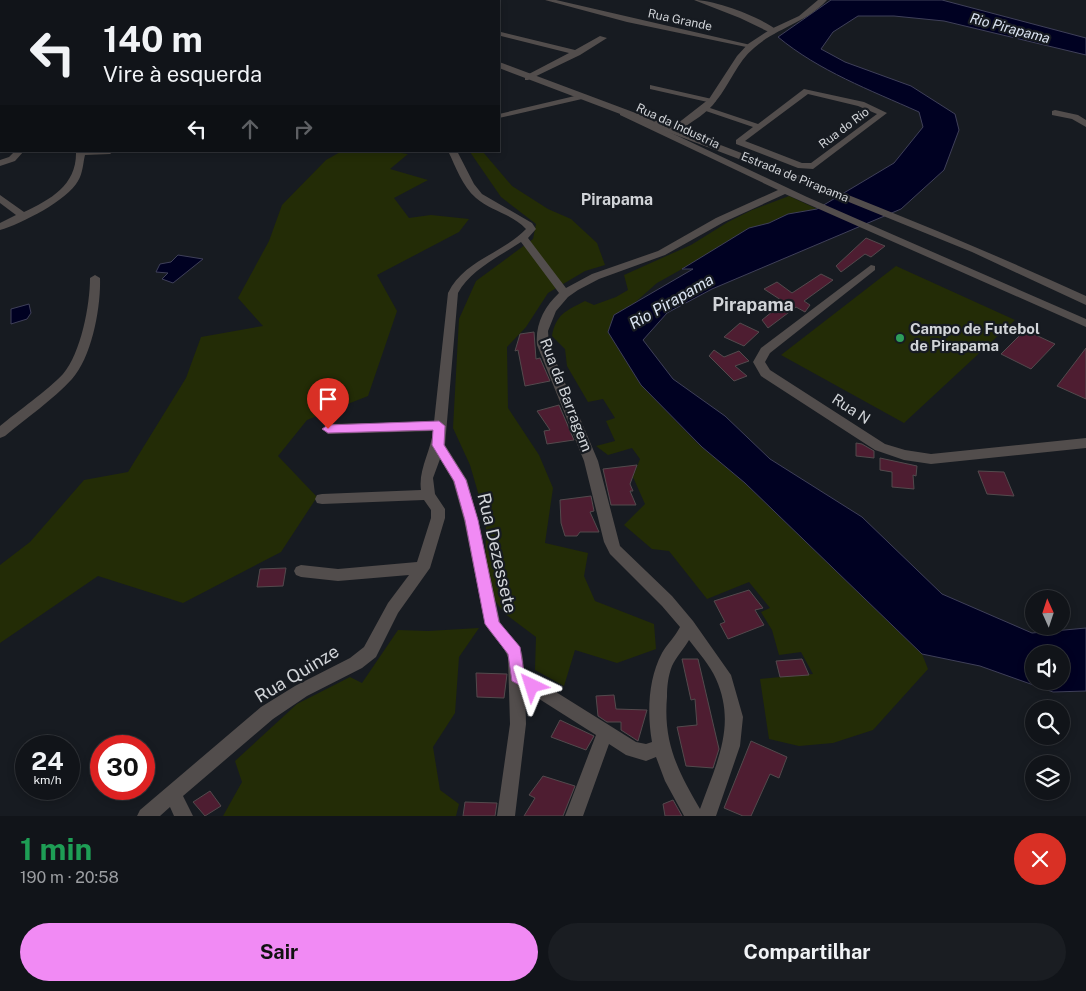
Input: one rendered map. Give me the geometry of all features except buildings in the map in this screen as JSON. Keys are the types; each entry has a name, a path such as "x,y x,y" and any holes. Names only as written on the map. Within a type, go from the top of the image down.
{"street":[{"name":"Rua Grande","path":"548,0 618,18 751,46"},
{"path":"697,0 727,9 774,31"},
{"path":"671,133 712,101 740,58 751,46 774,31 802,18 823,0"},
{"path":"504,34 577,54"},
{"path":"528,78 577,54 603,38"},
{"name":"Estrada de Pirapama","path":"500,65 671,133 806,181 908,222 976,250 1086,301"},
{"path":"653,87 712,101"},
{"name":"Rua do Rio","path":"810,90 862,104 883,113 820,162 813,166 805,167 739,142 760,127 804,92 810,90"},
{"path":"500,116 579,97"},
{"path":"704,109 760,127"},
{"path":"1056,113 1075,117 1086,124"},
{"name":"Rua da Industria","path":"671,133 804,199 1086,323"},
{"path":"0,163 12,159 19,152"},
{"path":"0,227 57,198 68,189 74,179 80,152"},
{"path":"301,571 338,575 423,568 438,518 438,509 428,495 426,473 438,445 448,334 455,287 477,266 530,231 529,225 477,194 453,152"},
{"name":"Rua da Barragem","path":"707,816 730,746 735,717 723,675 688,626 667,601 624,561 611,542 591,461 542,339 542,327 555,305 565,294 595,278 661,253 691,238 720,220 786,190"},
{"path":"0,198 22,215"},
{"path":"522,237 565,294"},
{"name":"Rua N","path":"871,268 762,353 759,362 765,372 880,447 904,455 931,459 1086,443"},
{"path":"0,433 68,376 75,364 93,314 95,278"},
{"path":"328,429 439,426"},
{"name":"Rua Dezessete","path":"438,445 460,480 471,520 494,629 515,652 518,724 506,816"},
{"path":"322,499 428,495"},
{"name":"Rua Quinze","path":"146,816 267,713 301,690 356,662 370,652 392,608 423,568"},
{"path":"688,626 685,636 664,666 658,697 660,747 668,770 694,816"},
{"path":"517,676 632,750 646,753 660,747"},
{"path":"574,816 605,733"},
{"path":"172,795 184,816"}],"green space":[{"path":"340,152 395,152 408,154 390,169 428,180 394,198 409,218 431,215 469,219 459,232 377,275 397,311 368,396 307,420 278,456 317,497 281,552 183,603 98,576 0,643 0,565 30,542 84,480 128,472 186,378 201,337 263,326 238,298 269,241 282,205 326,160"},
{"path":"470,152 483,152 512,186 548,209 571,219 597,243 605,265 585,271 548,293 526,327 507,347 508,408 539,455 553,488 545,543 588,553 584,576 595,601 654,624 656,649 617,663 575,650 564,686 535,670 536,637 504,613 485,587 486,520 470,465 453,428 459,319 476,281 533,239 536,224 501,197"},
{"path":"789,196 817,209 788,214 769,223 749,228 707,255 657,283 631,306 614,315 608,332 641,385 698,444 745,483 922,654 928,669 873,730 833,743 799,746 769,739 760,679 813,674 801,652 779,655 772,630 761,612 770,608 749,582 707,599 669,551 652,549 624,525 645,504 633,477 640,459 632,448 608,455 596,446 615,441 606,421 615,418 603,399 588,402 567,366 565,349 552,336 559,318 567,311 585,301 594,305 616,297 628,290 624,275 691,245 728,222 752,210"},
{"name":"Campo de Futebol de Pirapama","path":"896,266 1015,320 904,423 781,355"},
{"path":"479,628 459,657 455,713 433,747 440,790 459,804 456,816 223,816 242,782 235,761 297,704 350,677 362,683 398,630 428,631"}],"water":[{"name":"Rio Pirapama","path":"831,0 942,0 1086,38 1086,55 944,21 894,16 858,16 833,32 821,49 845,62 911,86 955,114 959,130 944,170 901,209 712,289 667,313 643,340 673,379 725,416 770,459 862,517 942,594 1025,630 1025,635 1070,635 1070,629 1086,628 1086,691 1053,692 1047,690 1070,690 1070,645 1025,645 1025,682 980,666 922,654 745,483 702,447 641,385 608,332 614,315 693,269 682,269 749,228 769,223 788,214 817,209 894,163 923,127 919,112 828,70 778,37"},
{"path":"178,255 203,259 173,283 162,279 168,273 156,272 160,264 171,262"},
{"path":"29,304 31,313 27,319 11,324 11,309"}],"place":[{"name":"Campo de Futebol de Pirapama","path":"900,338"}],"district":[{"name":"Pirapama","path":"617,199"},
{"name":"Pirapama","path":"753,305"}],"route":[{"path":"328,429 439,426 438,445 460,480 467,503 492,624 494,629 513,647 517,676 532,686"}]}
